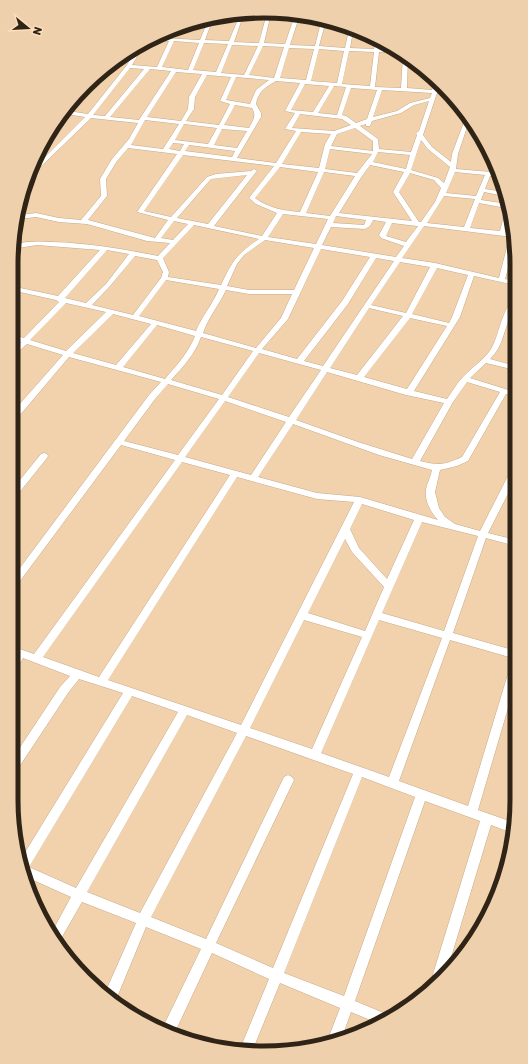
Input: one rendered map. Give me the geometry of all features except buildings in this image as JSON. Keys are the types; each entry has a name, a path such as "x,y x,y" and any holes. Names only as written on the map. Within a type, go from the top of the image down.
{"street":[{"path":"246,76 261,45 268,18"},
{"path":"218,74 241,19"},
{"path":"233,160 258,115 253,106 253,102 258,91 264,85 277,78 296,20"},
{"path":"190,72 208,24"},
{"path":"36,659 257,351 284,319 333,216 359,175 369,163 375,151 377,143 344,116 298,113 288,110 306,81 317,48 323,25"},
{"path":"339,84 350,34"},
{"path":"164,39 388,51"},
{"path":"159,69 165,58 167,47 172,40"},
{"path":"372,88 377,45"},
{"path":"38,167 89,116 129,66 136,54"},
{"path":"404,89 406,63"},
{"path":"129,66 174,71 277,78 372,88 439,91"},
{"path":"106,118 148,68"},
{"path":"83,222 104,196 103,178 114,160 134,137 142,120 174,71"},
{"path":"165,151 193,106 192,97 205,73"},
{"path":"234,75 223,100 233,104 253,106"},
{"path":"314,114 332,84"},
{"path":"339,116 349,85"},
{"path":"369,135 368,130 370,121 380,88"},
{"path":"420,224 396,193 408,171 419,133 435,88"},
{"path":"298,113 287,128 299,131 335,133 399,112 412,104 432,99"},
{"path":"210,146 233,104"},
{"path":"70,112 106,118 184,122 250,130"},
{"path":"253,478 290,420 368,306 420,224 444,191 453,168 455,154 466,122"},
{"path":"299,131 278,165 252,198 258,203 281,212 370,218 508,235"},
{"path":"302,214 322,170 327,147 335,133"},
{"path":"419,133 430,148 453,168 493,175"},
{"path":"172,141 238,150"},
{"path":"188,143 140,211 264,238 435,265 510,281"},
{"path":"127,146 359,175"},
{"path":"327,147 413,154"},
{"path":"210,226 260,163"},
{"path":"369,163 437,179 444,191 503,207"},
{"path":"157,239 172,219 209,178 252,173"},
{"path":"466,230 482,190 493,176"},
{"path":"482,190 500,193"},
{"path":"18,578 152,397 184,362 195,344 203,323 217,302 234,264 242,254 264,238 281,212"},
{"path":"23,217 36,215 59,220 83,222 139,237 176,242"},
{"path":"330,225 365,227 368,225 370,218"},
{"path":"390,221 382,236 383,238 408,245"},
{"path":"503,234 506,221"},
{"path":"160,258 192,223"},
{"path":"19,245 37,243 105,248 160,258"},
{"path":"18,349 62,300 105,248"},
{"path":"502,279 509,250"},
{"path":"87,306 108,285 133,254"},
{"path":"299,362 345,302 374,255"},
{"path":"135,317 164,278 166,272 160,258"},
{"path":"359,378 408,315 435,265"},
{"path":"409,393 459,309 472,273"},
{"path":"164,278 249,292 297,292"},
{"path":"18,290 156,322 409,393 449,402"},
{"path":"368,306 450,325"},
{"path":"18,412 68,354 111,312"},
{"path":"415,462 449,402 465,379 494,351 510,312"},
{"path":"118,368 156,322"},
{"path":"18,338 224,398 352,443 436,468 454,464 465,459 504,391"},
{"path":"484,360 510,367"},
{"path":"465,379 510,393"},
{"path":"119,442 317,496 360,500 419,518 510,541"},
{"path":"18,488 44,456"},
{"path":"436,468 437,471 431,488 430,499 437,514 443,521 452,526"},
{"path":"101,682 235,473"},
{"path":"392,784 483,534 510,482"},
{"path":"112,993 143,920 244,730 360,500"},
{"path":"315,755 419,518"},
{"path":"345,529 355,550 388,587"},
{"path":"301,615 367,635"},
{"path":"376,615 510,654"},
{"path":"18,653 315,755 508,826"},
{"path":"18,759 64,690 77,674"},
{"path":"472,812 510,684"},
{"path":"26,863 130,691"},
{"path":"57,934 185,710"},
{"path":"249,1045 359,772"},
{"path":"170,1027 288,780"},
{"path":"336,1035 422,794"},
{"path":"440,972 487,818"},
{"path":"29,872 79,895 210,946 277,976 380,1017"}]}
